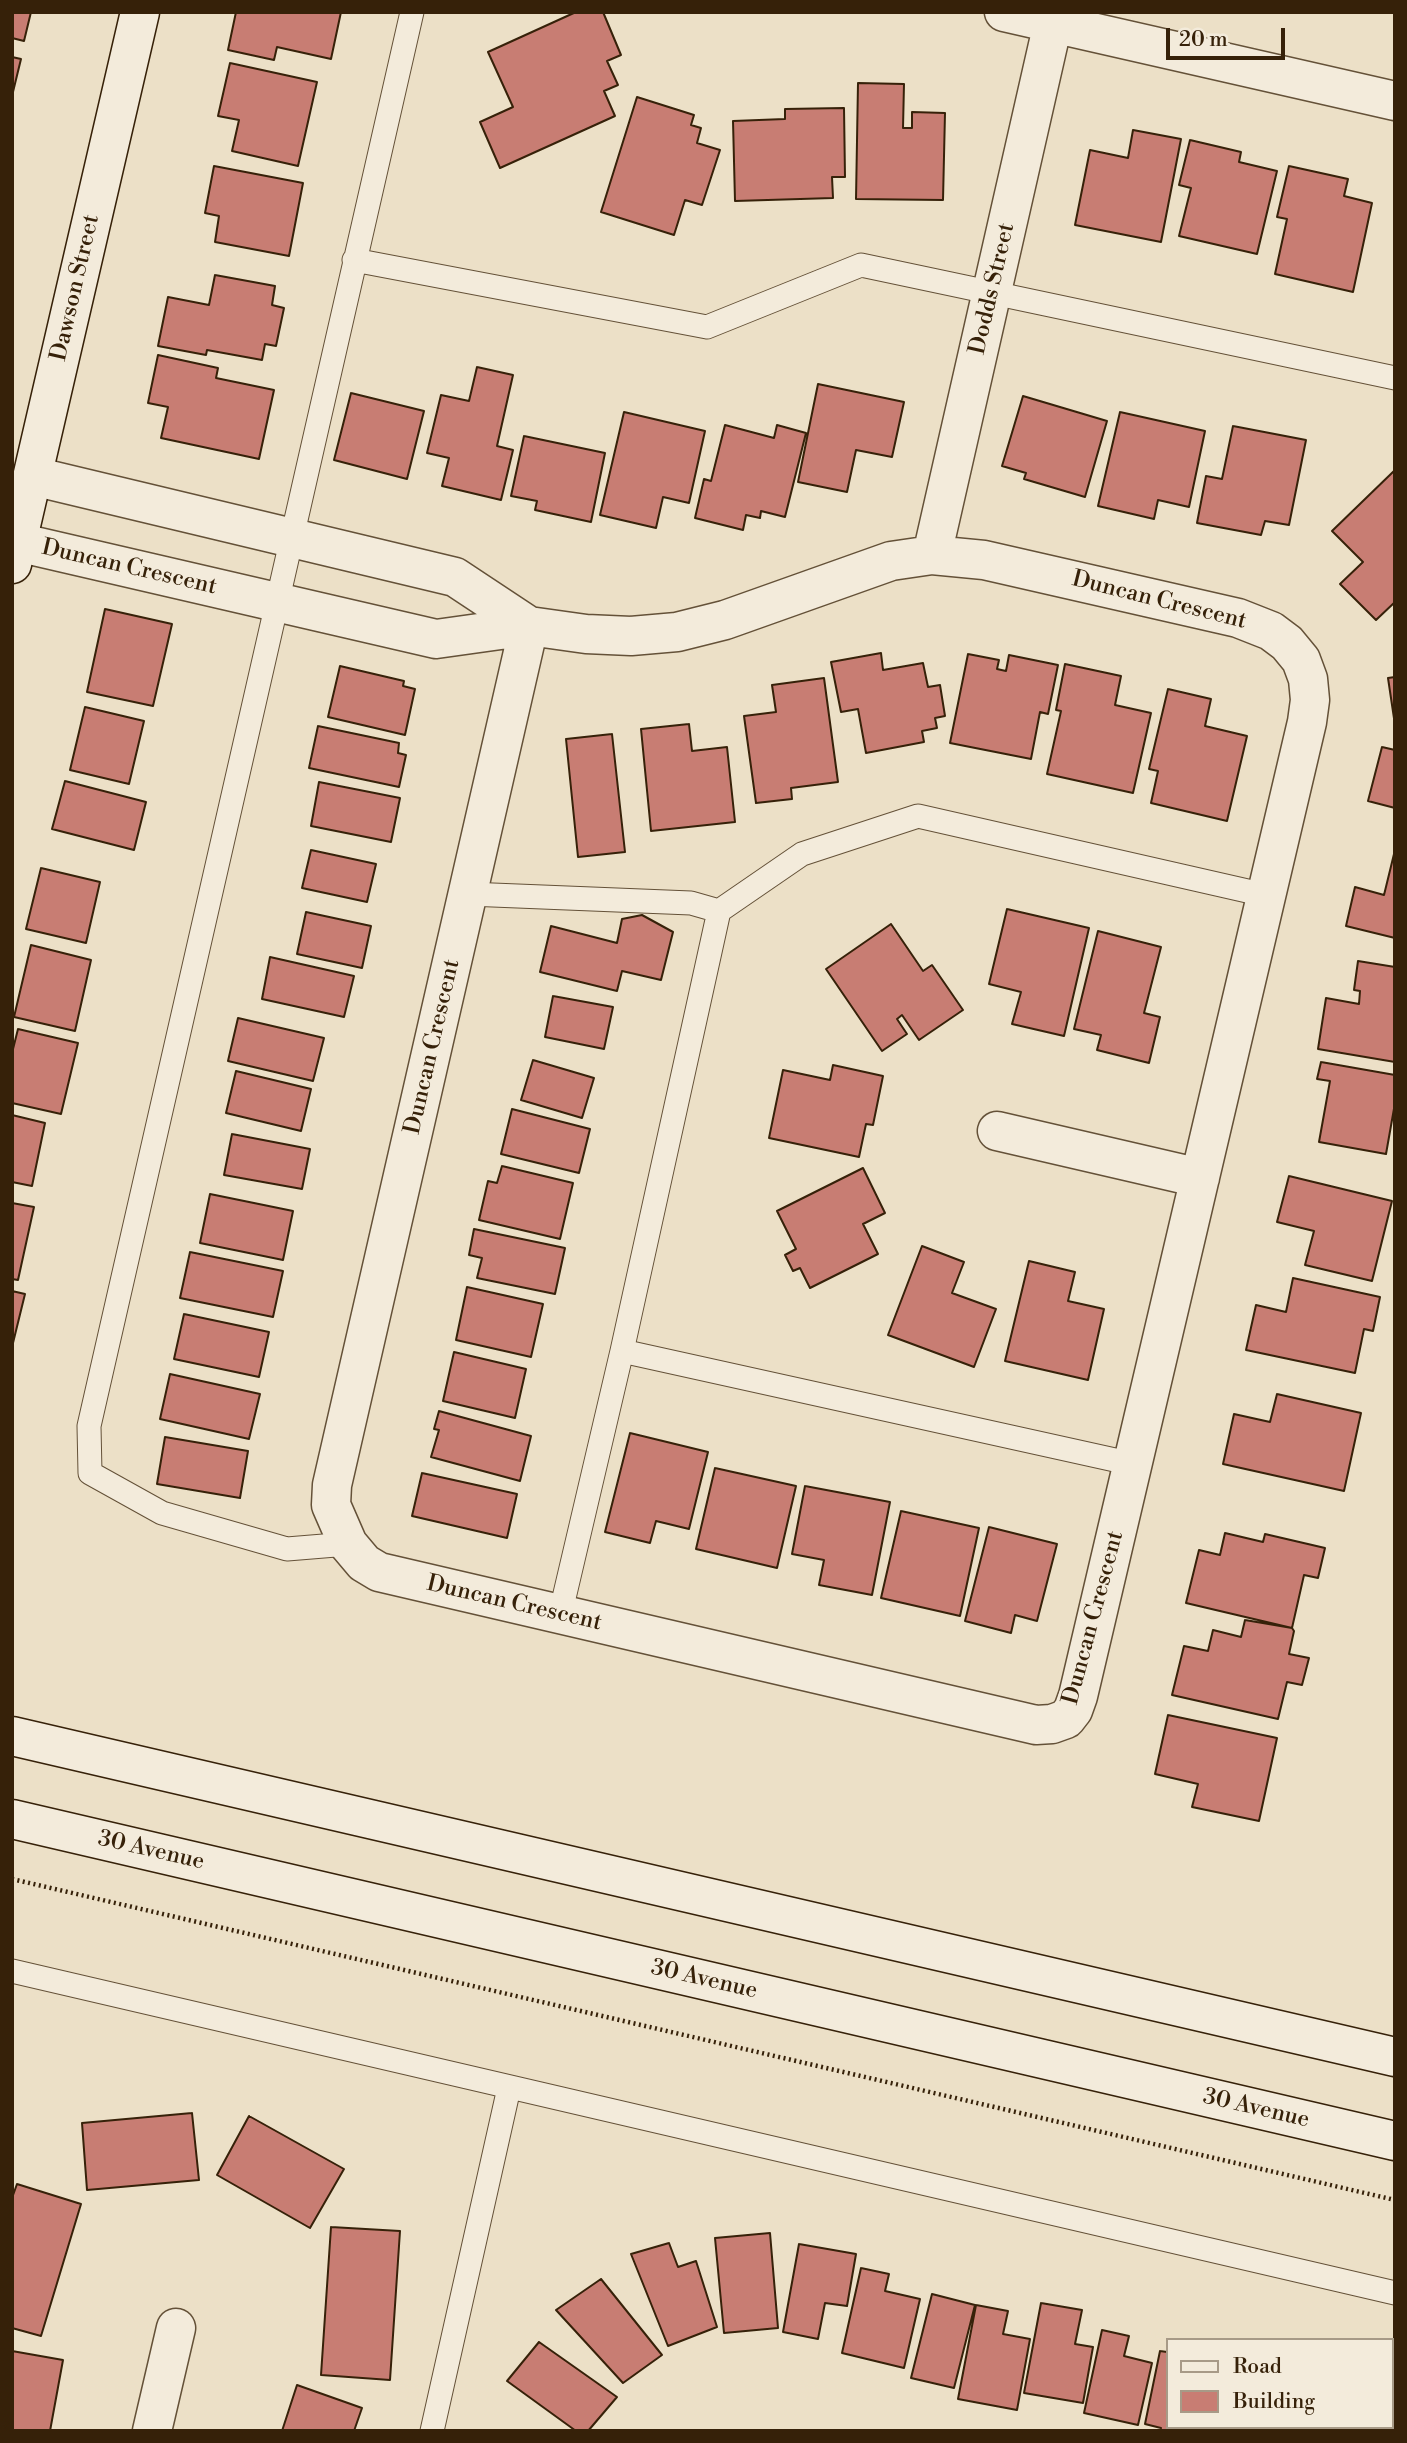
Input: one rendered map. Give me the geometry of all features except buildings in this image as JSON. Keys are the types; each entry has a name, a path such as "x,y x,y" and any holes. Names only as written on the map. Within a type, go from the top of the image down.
{"street":[{"name":"Dawson Street","path":"15,553 140,12"},
{"path":"1004,12 1395,102"},
{"name":"Dodds Street","path":"932,555 1053,23"},
{"name":"Duncan Crescent","path":"33,476 455,577 529,626"},
{"name":"Duncan Crescent","path":"15,553 277,603 436,639 529,626 586,634 631,636 677,632 725,620 891,561 932,555 984,560 1238,618 1271,631 1287,643 1301,660 1308,679 1310,700 1307,722 1075,1703 1066,1719 1052,1724 1036,1725 379,1572 364,1563 348,1544 331,1505 332,1485 529,626"},
{"path":"997,1131 1200,1178"},
{"path":"12,1736 1395,2057"},
{"name":"30 Avenue","path":"12,1819 1395,2141"},
{"path":"152,2431 176,2328"}],"lane":[{"path":"348,1544 287,1549 162,1513 90,1473 89,1426 412,12"},
{"path":"354,260 707,327 861,265 1395,378"},
{"path":"560,1615 622,1351 719,911 802,854 918,816 1265,895"},
{"path":"468,894 691,903 719,911"},
{"path":"622,1351 1132,1464"},
{"path":"12,1971 1395,2292"},
{"path":"432,2431 509,2088"}],"path":[{"path":"12,1879 1395,2200"}]}
